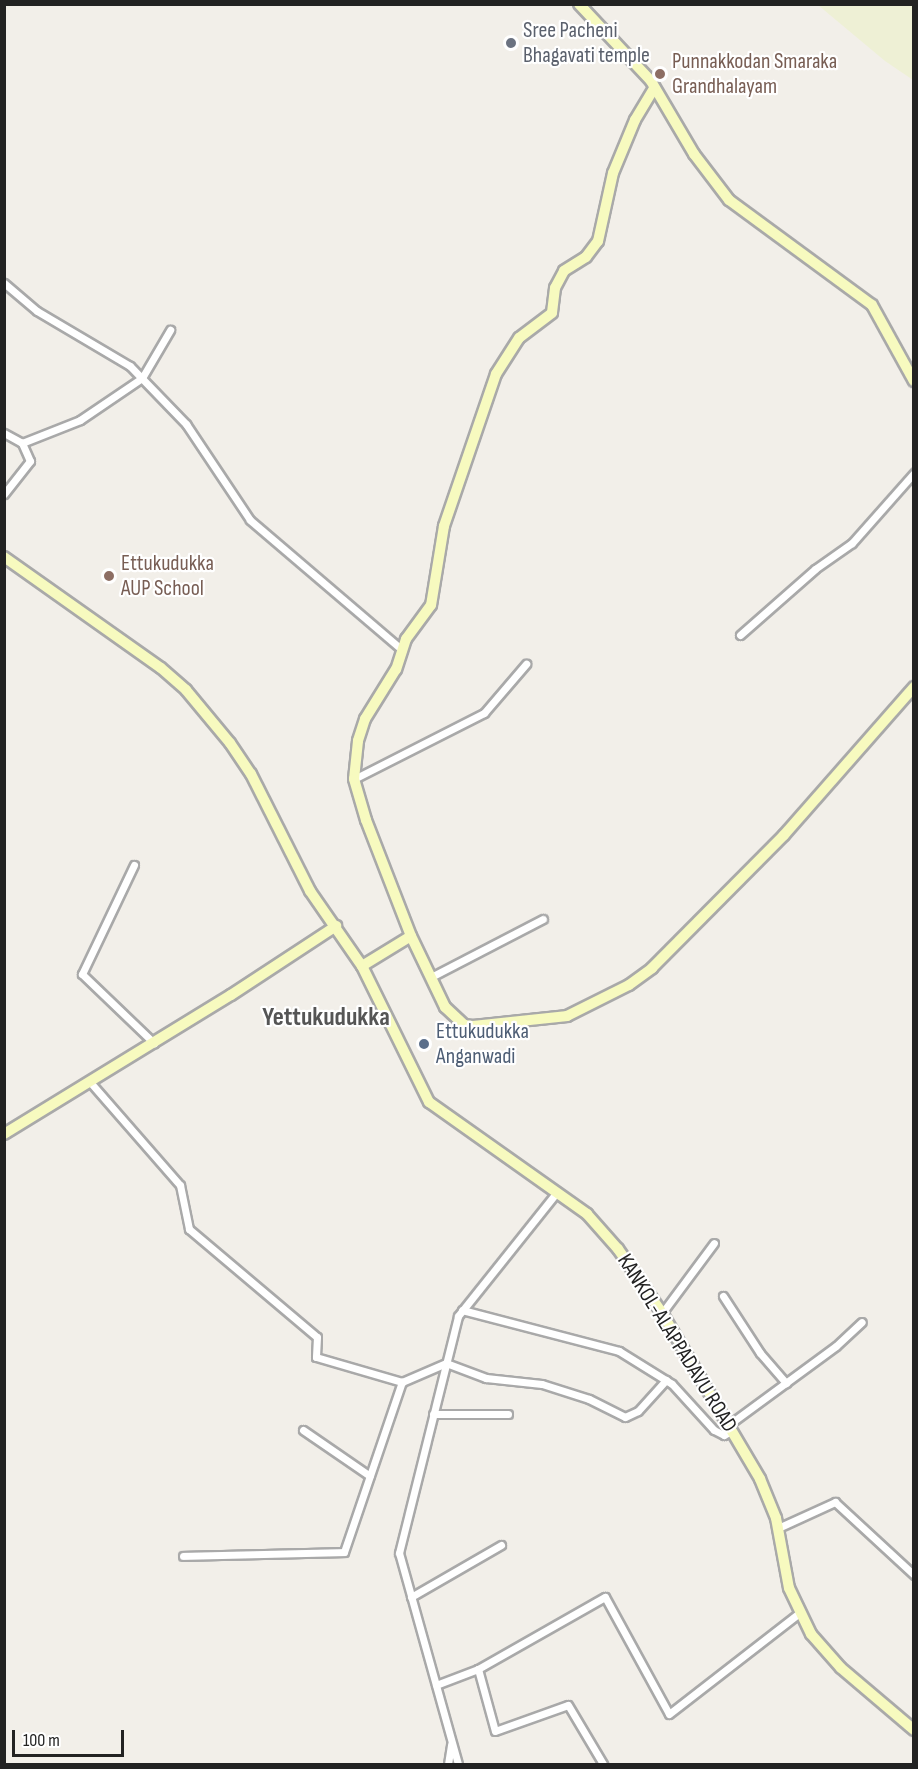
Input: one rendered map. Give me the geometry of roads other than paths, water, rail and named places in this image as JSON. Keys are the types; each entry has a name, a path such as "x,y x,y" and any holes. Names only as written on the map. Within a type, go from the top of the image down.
{"main road":[{"path":"579,4 635,63 729,200 872,305 914,381"},
{"path":"653,90 635,120 613,173 598,241 586,257 564,271 555,288 552,312 519,338 496,374 444,526 431,605 406,639 396,669 365,719 354,760 354,779 366,820 411,936 445,1007 464,1025 473,1026 567,1016 629,985 652,968 784,835 914,687"},
{"name":"KANKOL-ALAPPADAVU ROAD","path":"4,557 186,690 251,774 310,891 362,966 429,1102 587,1214 618,1249 662,1313 760,1479 777,1528 789,1588 799,1613 822,1649 914,1730"},
{"path":"4,1134 154,1043 336,926"},
{"path":"362,966 411,936"}],"street":[{"path":"4,283 37,311 130,366 186,424 250,520 402,650"},
{"path":"22,443 80,420 141,378 170,330"},
{"path":"4,433 22,443 30,461 4,494"},
{"path":"740,635 815,569 852,543 914,473"},
{"path":"354,779 484,713 526,664"},
{"path":"134,865 82,974 154,1043"},
{"path":"431,977 543,919"},
{"path":"90,1082 180,1185 189,1229 317,1337 316,1358 402,1382 446,1363 493,1379 542,1384 590,1399 625,1417 638,1412 666,1380"},
{"path":"458,1764 399,1553 446,1363 462,1310 557,1192"},
{"path":"662,1313 714,1243"},
{"path":"723,1296 760,1353 786,1383"},
{"path":"462,1310 619,1351 666,1380 714,1430 724,1435 729,1428 862,1322"},
{"path":"183,1556 344,1552 402,1382"},
{"path":"434,1414 508,1414"},
{"path":"303,1431 370,1476"},
{"path":"777,1528 835,1502 914,1575"},
{"path":"411,1598 501,1545"},
{"path":"436,1685 477,1669 605,1597 669,1714 799,1613"},
{"path":"477,1669 495,1731 568,1705 603,1764"},
{"path":"448,1764 452,1742"}],"place":[{"name":"Sree Pacheni Bhagavati temple","path":"511,43"},
{"name":"Punnakkodan Smaraka Grandhalayam","path":"660,74"},
{"name":"Ettukudukka AUP School","path":"109,576"},
{"name":"Ettukudukka Anganwadi","path":"424,1044"}],"district":[{"name":"Yettukudukka","path":"326,1018"}]}
